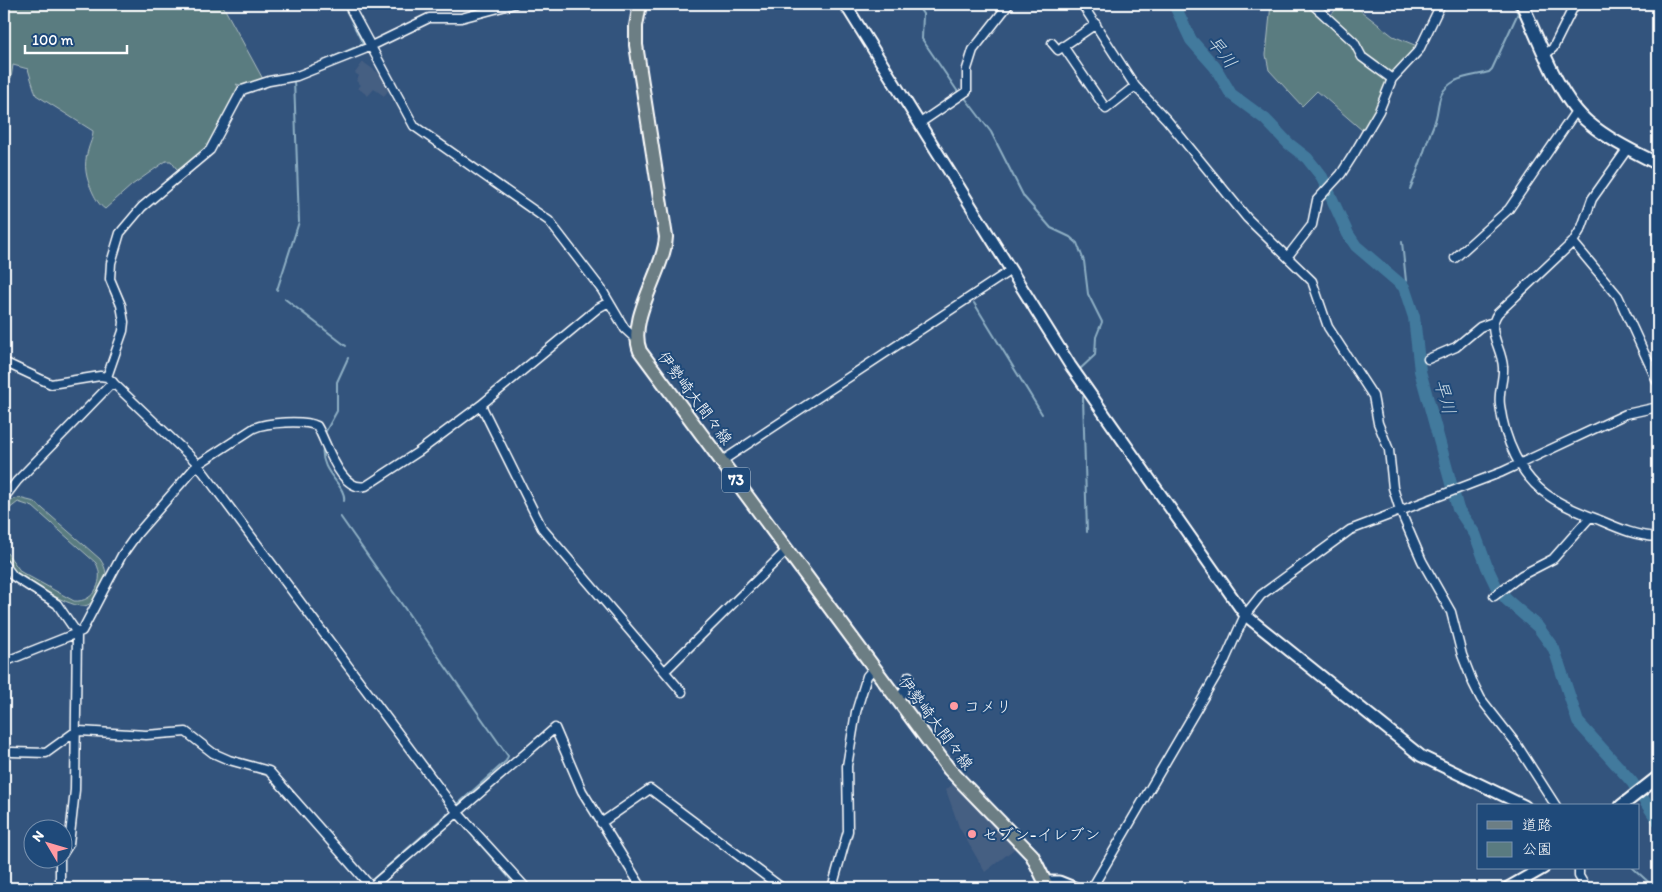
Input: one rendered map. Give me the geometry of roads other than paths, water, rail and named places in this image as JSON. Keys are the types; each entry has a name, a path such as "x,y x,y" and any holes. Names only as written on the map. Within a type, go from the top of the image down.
{"main road":[{"path":"637,340 640,320 661,259 666,237 662,201 636,44 636,26 640,4"},
{"path":"1522,4 1564,92 1576,111 1590,124 1658,164"},
{"name":"伊勢崎大間々線","path":"637,340 644,357 949,770 1029,851 1047,885"},
{"path":"1623,804 1658,777"},
{"path":"1508,888 1527,884 1541,870"},
{"path":"1047,885 1059,882 1074,888"}],"street":[{"path":"348,4 414,126 549,221 588,270 625,329 637,340"},
{"path":"4,498 17,481 110,379 123,331 121,304 110,279 115,248 123,230 142,207 210,150 244,88 297,76 370,46 428,18 461,18 491,6 514,4"},
{"path":"846,4 1079,378 1245,615 1421,756 1521,804"},
{"path":"920,123 967,91 967,70 973,50 1009,4"},
{"path":"1082,4 1135,86 1167,120 1247,218 1312,281 1328,327 1373,396 1378,423 1389,450 1393,488 1400,510 1422,561 1451,612 1462,655 1473,683 1482,699 1517,745 1555,804"},
{"path":"1312,4 1354,42 1362,57 1392,79"},
{"path":"1288,256 1312,225 1314,206 1319,197 1333,183 1352,158 1379,111 1392,79 1419,50 1441,4"},
{"path":"1546,54 1553,48 1575,4"},
{"path":"1052,43 1058,50 1096,24"},
{"path":"1063,46 1106,109 1135,86"},
{"path":"1455,258 1508,209 1576,111"},
{"path":"1628,148 1592,199 1582,227 1573,242 1498,313 1493,322 1492,331 1503,364 1500,404 1507,435 1519,464 1548,496 1590,517 1632,534 1658,537"},
{"path":"1573,242 1618,296 1658,383"},
{"path":"722,461 1011,270"},
{"path":"4,662 77,633 88,622 128,546 197,465 258,426 304,423 317,426 339,470 351,483 360,488 377,480 481,405 598,308 609,302"},
{"path":"1428,359 1452,349 1480,328 1493,322"},
{"path":"4,362 51,384 100,376 110,379 197,465 457,812 526,888"},
{"path":"481,405 542,528 682,692"},
{"path":"1092,888 1224,662 1245,615 1256,600 1271,587 1345,532 1519,464 1620,416 1658,407"},
{"path":"1494,596 1522,575 1553,559 1590,517"},
{"path":"665,671 787,550"},
{"path":"4,564 13,576 56,604 77,633 75,790 72,820"},
{"path":"832,888 848,831 847,766 856,712 867,676 874,668"},
{"path":"898,700 904,691 909,676"},
{"path":"12,752 46,753 75,732 146,735 186,732 213,753 248,766 264,768 371,888 555,728 582,791 642,888"},
{"path":"601,823 650,789 782,888"},
{"path":"60,870 60,888"},
{"path":"1579,870 1579,876 1586,888"}],"waterway":[{"path":"317,64 363,44 343,4"},
{"path":"851,4 922,117"},
{"path":"916,4 923,14 922,39 958,92"},
{"name":"早川","path":"1174,4 1191,40 1215,67 1231,94 1265,119 1289,144 1307,158 1322,177 1348,234 1356,246 1404,287 1414,317 1420,371 1458,509 1475,534 1497,588 1507,600 1538,627 1554,649 1578,722 1632,782 1658,821"},
{"path":"1410,189 1436,118 1441,95 1455,81 1489,72 1492,69 1518,13 1513,4"},
{"path":"277,290 299,222 294,79"},
{"path":"966,99 991,132 1024,197 1051,228 1070,237 1077,243 1084,261 1088,294 1102,322 1096,337 1095,355 1079,370"},
{"path":"927,125 1071,357"},
{"path":"1402,242 1406,281 1404,287"},
{"path":"285,299 346,346"},
{"path":"974,303 1042,414"},
{"path":"326,431 337,411 337,382 348,358"},
{"path":"1083,397 1087,532"},
{"path":"323,447 325,464 341,489 344,501"},
{"path":"340,516 508,756 506,761 458,804"},
{"path":"1205,550 1245,605"},
{"path":"1398,731 1426,753"},
{"path":"1527,802 1532,804"},
{"path":"373,879 447,814"},
{"path":"460,821 518,888"},
{"path":"1635,870 1655,888"}],"place":[{"name":"コメリ","path":"954,706"},
{"name":"セブン-イレブン","path":"972,834"}]}
